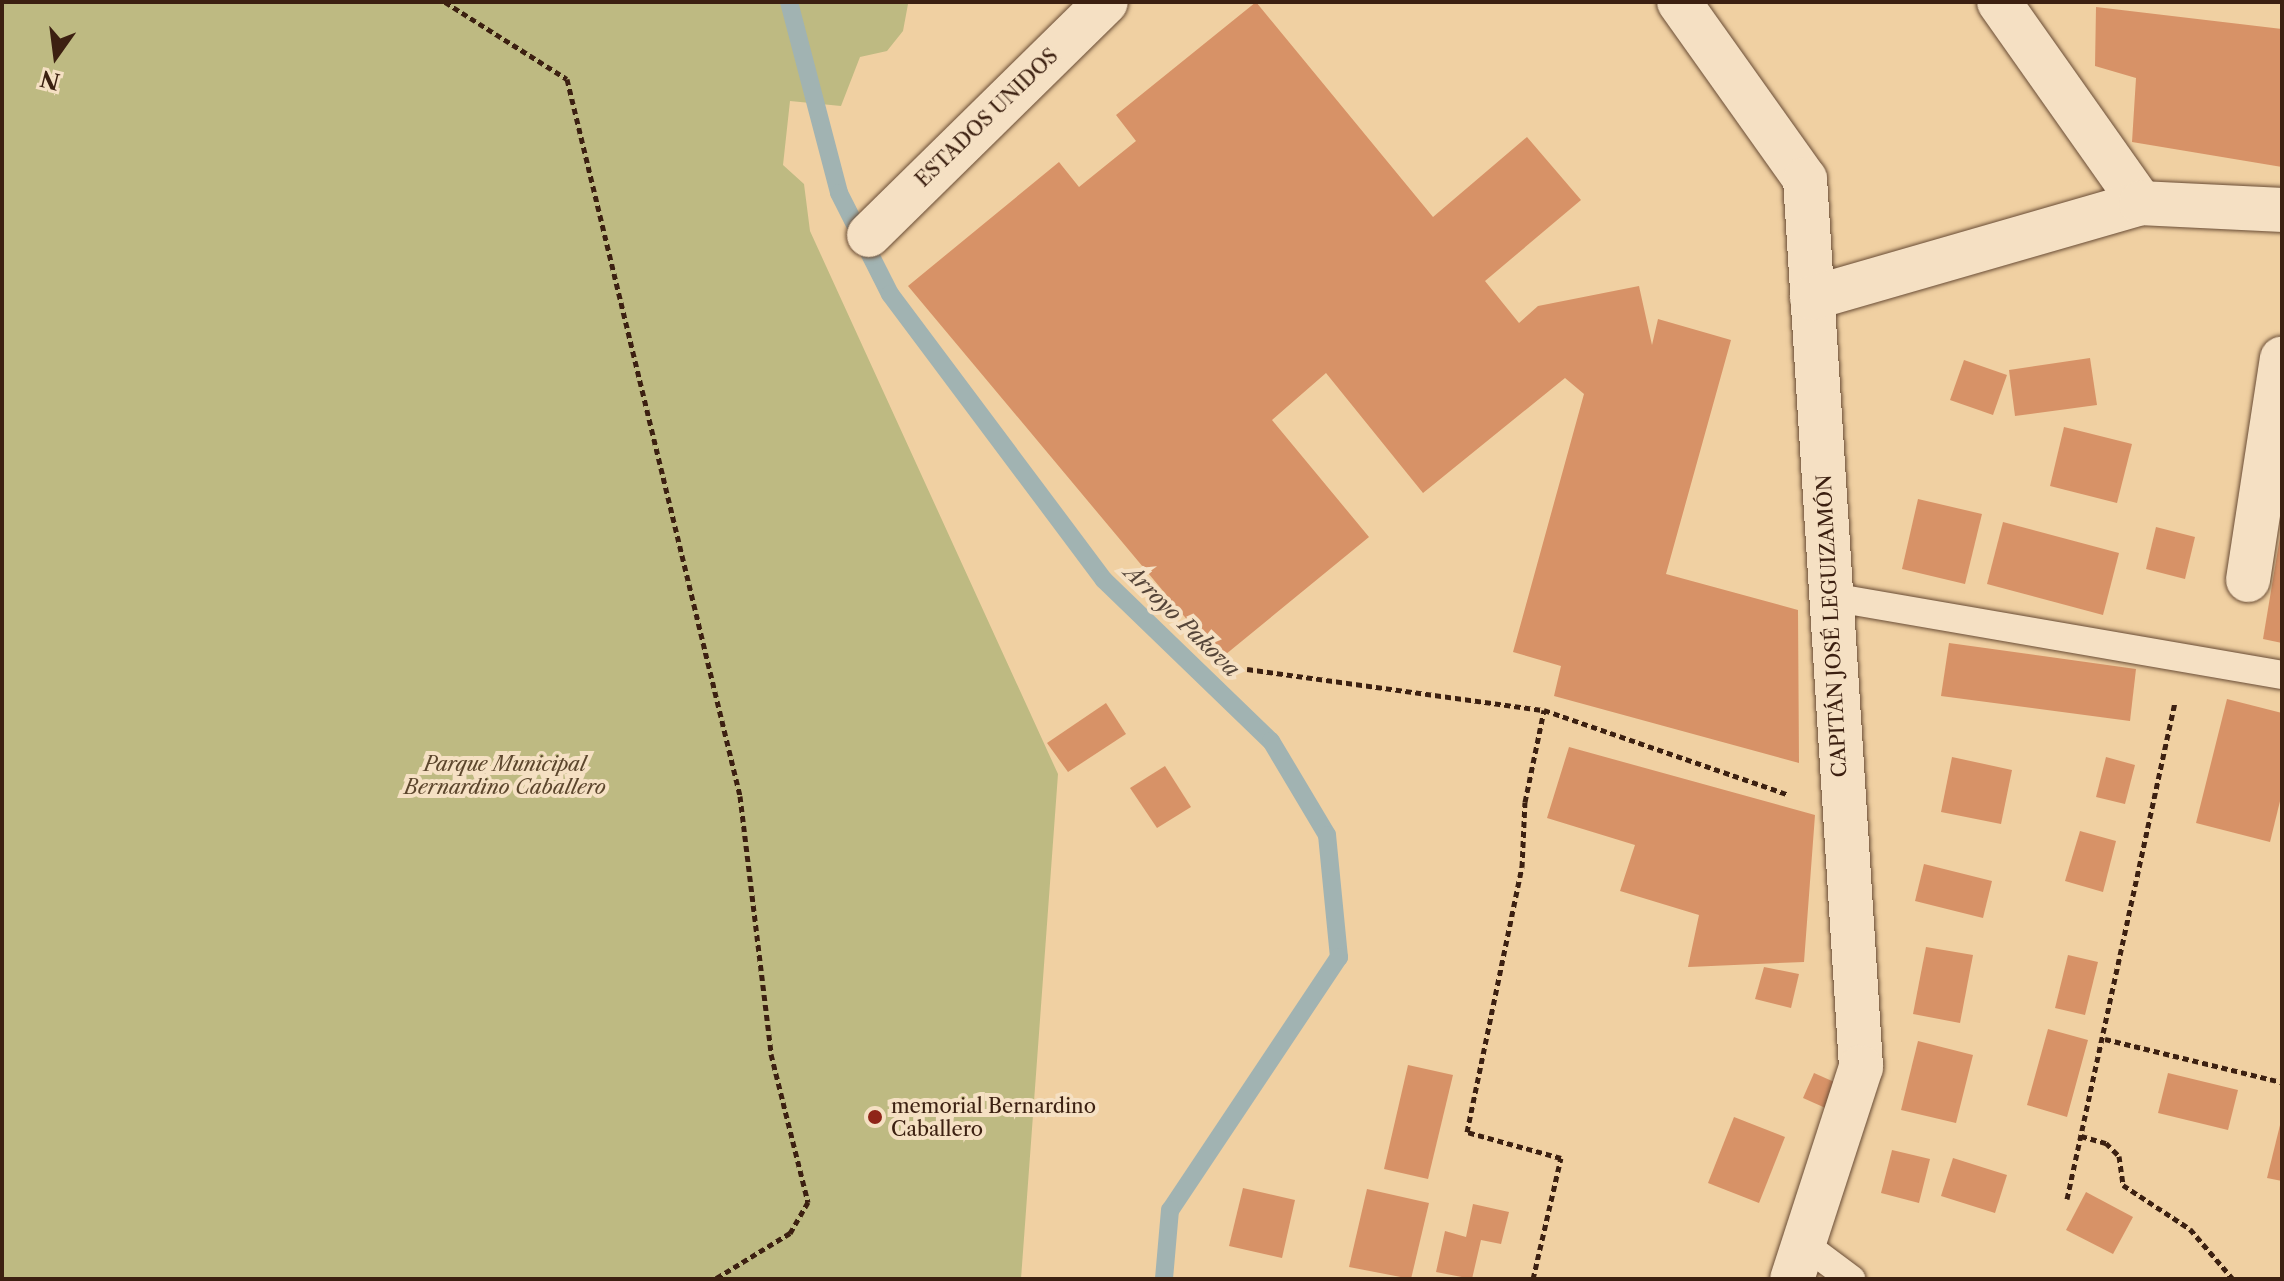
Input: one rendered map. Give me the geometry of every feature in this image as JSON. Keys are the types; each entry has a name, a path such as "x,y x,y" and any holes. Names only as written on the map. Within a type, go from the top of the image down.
{"street":[{"name":"ESTADOS UNIDOS","path":"869,235 1106,2"},
{"name":"CAPITÁN JOSÉ LEGUIZAMÓN","path":"1679,2 1805,179 1842,813 1861,1067 1798,1261"},
{"path":"1999,2 2141,203"},
{"path":"1812,298 2141,203 2282,210"},
{"path":"2248,580 2282,359"}],"lane":[{"path":"1831,597 2282,675"},
{"path":"1798,1261 1851,1279"}],"path":[{"path":"445,2 567,79 740,796 771,1054 808,1202 790,1233 715,1279"},
{"path":"2067,1199 2105,1039 2184,658"},
{"path":"1247,669 1544,710 1842,813"},
{"path":"1533,1279 1561,1158 1467,1132 1522,867 1525,802 1544,710"},
{"path":"2105,1039 2282,1082"},
{"path":"2081,1136 2106,1143 2119,1156 2123,1185 2190,1229 2233,1279"}],"green space":[{"name":"Parque Municipal Bernardino Caballero","path":"2,2 908,4 903,31 887,51 860,57 841,106 790,101 783,165 804,184 810,231 1058,774 1021,1279 2,1279"}],"building":[{"path":"1256,2 1433,217 1527,137 1581,200 1485,281 1519,323 1538,306 1639,286 1652,345 1658,319 1731,340 1666,574 1798,610 1799,763 1554,696 1561,666 1513,652 1584,394 1565,378 1423,493 1326,373 1272,420 1369,537 1220,659 908,286 1059,162 1079,187 1136,141 1116,115"},
{"path":"2096,7 2282,29 2282,167 2132,142 2136,78 2095,66"},
{"path":"2090,358 2097,405 2015,416 2009,370"},
{"path":"1964,360 2007,375 1993,415 1950,400"},
{"path":"2064,427 2132,444 2117,503 2050,486"},
{"path":"1918,499 1982,514 1965,584 1902,569"},
{"path":"2003,522 2119,553 2103,615 1987,584"},
{"path":"2156,527 2195,537 2185,579 2146,569"},
{"path":"2282,537 2282,643 2263,639"},
{"path":"1949,643 2136,669 2130,721 1941,696"},
{"path":"2227,699 2282,713 2282,793 2270,842 2196,823"},
{"path":"1106,703 1126,734 1068,772 1047,743"},
{"path":"1569,747 1815,815 1804,962 1688,967 1699,915 1620,891 1635,845 1547,818"},
{"path":"1952,757 2012,770 2001,824 1941,812"},
{"path":"2106,757 2135,765 2125,804 2096,797"},
{"path":"1165,766 1191,807 1157,828 1130,788"},
{"path":"2080,831 2116,841 2103,892 2065,881"},
{"path":"1924,864 1992,881 1983,918 1915,901"},
{"path":"1926,947 1973,955 1960,1023 1913,1014"},
{"path":"2068,955 2098,962 2085,1015 2055,1008"},
{"path":"1764,967 1799,974 1791,1008 1755,999"},
{"path":"2048,1029 2088,1040 2067,1117 2027,1105"},
{"path":"1918,1041 1973,1055 1956,1123 1901,1110"},
{"path":"1408,1065 1453,1075 1428,1179 1384,1169"},
{"path":"1814,1073 1841,1085 1830,1110 1803,1098"},
{"path":"2168,1073 2238,1090 2228,1130 2158,1113"},
{"path":"1734,1117 1785,1137 1759,1203 1708,1183"},
{"path":"2282,1121 2282,1181 2267,1178"},
{"path":"1892,1150 1930,1159 1919,1203 1881,1193"},
{"path":"1953,1158 2007,1175 1995,1213 1941,1196"},
{"path":"1243,1188 1295,1200 1282,1258 1229,1246"},
{"path":"1367,1189 1429,1203 1411,1279 1349,1267"},
{"path":"2086,1192 2133,1217 2113,1254 2066,1230"},
{"path":"1473,1204 1509,1212 1501,1244 1481,1240 1472,1279 1436,1272 1445,1231 1466,1237"}],"waterway":[{"name":"Arroyo Pakova","path":"789,2 839,193 890,294 1104,580 1271,741 1327,835 1339,957 1170,1210 1164,1279"}],"place":[{"name":"memorial Bernardino Caballero","path":"875,1117"}]}
